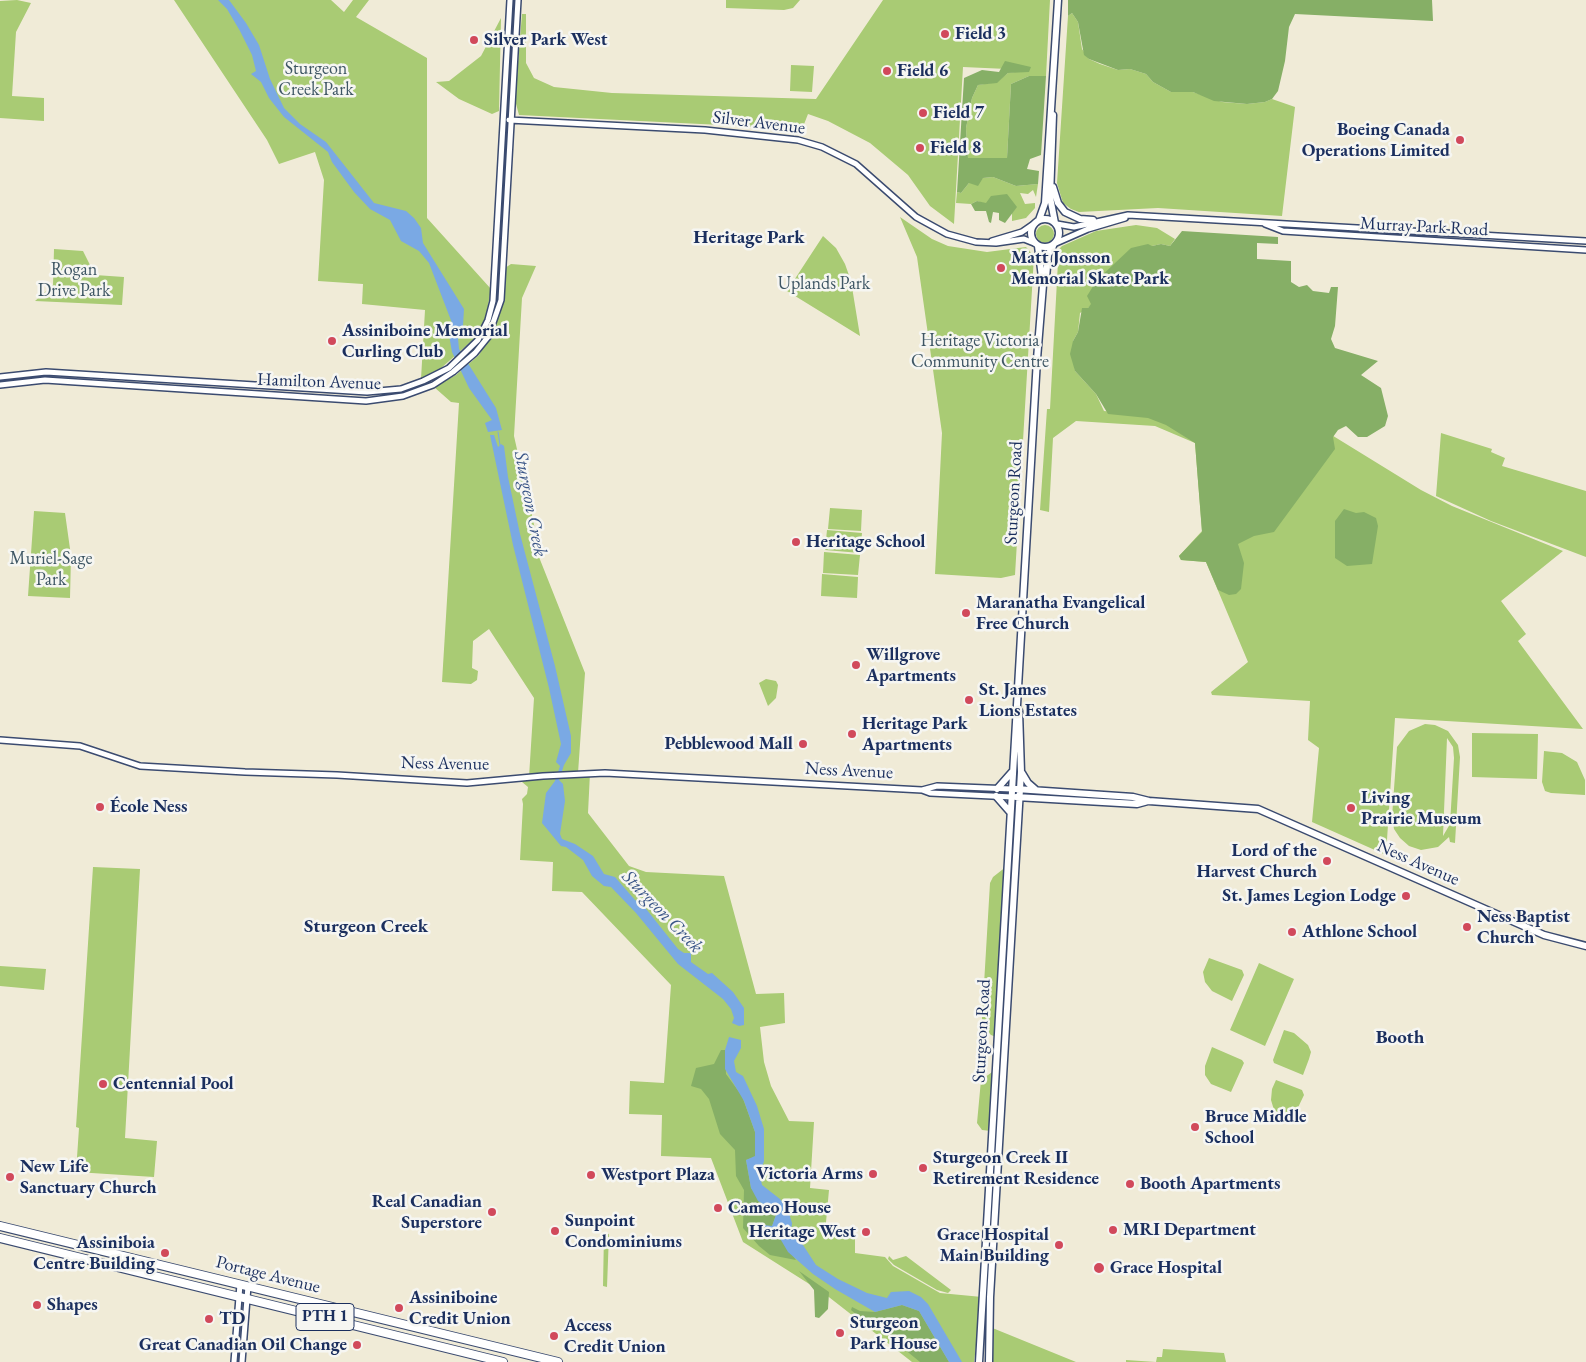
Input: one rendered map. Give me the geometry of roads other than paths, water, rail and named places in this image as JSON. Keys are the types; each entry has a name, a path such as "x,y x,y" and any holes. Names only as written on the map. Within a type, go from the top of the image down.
{"highway":[{"name":"Portage Avenue","path":"0,1226 558,1362"},
{"name":"Portage Avenue","path":"0,1238 503,1362"}],"main road":[{"path":"1052,98 1054,127 1050,204 1060,234 1055,244 1046,248 1036,244 1031,233 1045,203 1058,0"},
{"path":"1052,179 1058,203 1065,212 1080,219 1094,220"},
{"path":"1037,222 1048,219 1056,224"},
{"name":"Sturgeon Road","path":"1036,244 1043,285"},
{"name":"Sturgeon Road","path":"978,1362 1043,285 1048,255 1055,244"},
{"name":"Sturgeon Road","path":"988,1362 991,1280 1021,772 1022,747 1017,702"},
{"path":"996,789 1013,771"},
{"path":"1021,772 1028,783 1037,790"},
{"name":"Ness Avenue","path":"1012,789 1133,797 1149,801 1234,806 1266,811 1544,935 1586,946"},
{"path":"996,796 1010,812"},
{"name":"Ness Avenue","path":"1012,797 1137,804 1149,801"}],"street":[{"name":"Hamilton Avenue","path":"474,350 483,331 492,301 510,0"},
{"name":"Hamilton Avenue","path":"0,386 45,380 366,401 403,396 433,385 488,337 501,300 518,0"},
{"name":"Silver Avenue","path":"503,120 705,130 784,138 810,143 856,164 928,225 954,237 999,243 1024,239 1036,244"},
{"name":"Murray Park Road","path":"1056,224 1074,227 1122,216 1143,216 1586,241"},
{"name":"Murray Park Road","path":"1055,244 1107,223 1143,216"},
{"path":"1094,220 1104,220"},
{"name":"Silver Avenue","path":"981,242 1008,237 1037,222"},
{"name":"Murray Park Road","path":"1263,223 1283,231 1586,250"},
{"name":"Hamilton Avenue","path":"0,377 46,372 382,392 417,384 451,370"},
{"name":"Ness Avenue","path":"0,740 80,746 126,763 146,767 466,783 605,773 922,790 930,793 1012,797"},
{"name":"Ness Avenue","path":"922,790 937,786 1012,789"},
{"path":"240,1284 242,1297 242,1362"},
{"path":"234,1362 242,1297 248,1286"}],"water":[{"name":"Sturgeon Creek","path":"218,0 229,0 246,23 259,45 270,79 284,108 300,124 326,142 374,203 406,211 421,228 423,243 464,309 463,326 458,338 459,349 496,408 502,430 488,432 485,423 492,420 469,388 452,352 449,335 452,323 429,263 419,251 401,241 390,220 370,209 354,192 332,162 328,152 284,117 269,98 261,82 251,74 256,71 252,55 227,9"},
{"path":"490,435 494,435 498,447 501,444 504,446 508,477 520,534 555,666 571,736 571,753 564,765 559,780 563,784 565,801 560,834 562,839 575,844 593,856 604,874 615,877 635,900 643,905 678,949 684,953 691,953 691,962 708,974 712,973 733,992 744,1008 744,1025 739,1026 732,1023 734,1018 731,1009 723,999 678,964 636,913 611,887 604,886 592,876 583,860 566,847 561,846 542,823 546,793 555,781 560,766 556,762 561,744 513,545"},
{"path":"729,1037 741,1040 741,1048 734,1061 736,1072 743,1076 757,1106 764,1129 764,1161 760,1175 762,1185 787,1207 792,1223 791,1233 803,1245 816,1265 838,1279 867,1293 887,1298 891,1292 909,1291 921,1297 928,1304 962,1362 949,1362 919,1311 902,1305 875,1312 813,1274 788,1252 778,1235 765,1228 764,1225 772,1226 776,1215 773,1210 758,1201 751,1188 746,1160 755,1156 755,1132 744,1101 725,1069 725,1050"}],"waterway":[{"name":"Sturgeon Creek","path":"498,432 500,445"}],"place":[{"name":"Field 3","path":"945,34"},
{"name":"Silver Park West","path":"474,40"},
{"name":"Field 6","path":"887,71"},
{"name":"Field 7","path":"923,113"},
{"name":"Boeing Canada Operations Limited","path":"1460,140"},
{"name":"Field 8","path":"920,148"},
{"name":"Matt Jonsson Memorial Skate Park","path":"1001,268"},
{"name":"Assiniboine Memorial Curling Club","path":"332,341"},
{"name":"Heritage School","path":"796,542"},
{"name":"Maranatha Evangelical Free Church","path":"966,613"},
{"name":"Willgrove Apartments","path":"856,665"},
{"name":"St. James Lions Estates","path":"969,700"},
{"name":"Heritage Park Apartments","path":"852,734"},
{"name":"Pebblewood Mall","path":"803,744"},
{"name":"École Ness","path":"100,807"},
{"name":"Living Prairie Museum","path":"1351,808"},
{"name":"Lord of the Harvest Church","path":"1327,861"},
{"name":"St. James Legion Lodge","path":"1406,896"},
{"name":"Ness Baptist Church","path":"1467,927"},
{"name":"Athlone School","path":"1292,932"},
{"name":"Centennial Pool","path":"103,1084"},
{"name":"Bruce Middle School","path":"1195,1127"},
{"name":"Sturgeon Creek II Retirement Residence","path":"923,1168"},
{"name":"Victoria Arms","path":"873,1174"},
{"name":"Westport Plaza","path":"591,1175"},
{"name":"New Life Sanctuary Church","path":"10,1177"},
{"name":"Booth Apartments","path":"1130,1184"},
{"name":"Cameo House","path":"718,1208"},
{"name":"Real Canadian Superstore","path":"492,1212"},
{"name":"MRI Department","path":"1113,1230"},
{"name":"Sunpoint Condominiums","path":"555,1231"},
{"name":"Heritage West","path":"866,1232"},
{"name":"Grace Hospital Main Building","path":"1059,1245"},
{"name":"Assiniboia Centre Building","path":"165,1253"},
{"name":"Grace Hospital","path":"1099,1268"},
{"name":"Shapes","path":"37,1305"},
{"name":"Assiniboine Credit Union","path":"399,1308"},
{"name":"TD","path":"209,1319"},
{"name":"Sturgeon Park House","path":"840,1333"},
{"name":"Access Credit Union","path":"554,1336"},
{"name":"Great Canadian Oil Change","path":"357,1345"}],"district":[{"name":"Heritage Park","path":"749,238"},
{"name":"Sturgeon Creek","path":"366,927"},
{"name":"Booth","path":"1400,1038"}],"park label":[{"name":"Sturgeon Creek Park","path":"316,79"},
{"name":"Rogan Drive Park","path":"74,280"},
{"name":"Uplands Park","path":"824,284"},
{"name":"Heritage Victoria Community Centre","path":"980,351"},
{"name":"Muriel-Sage Park","path":"51,569"}]}
